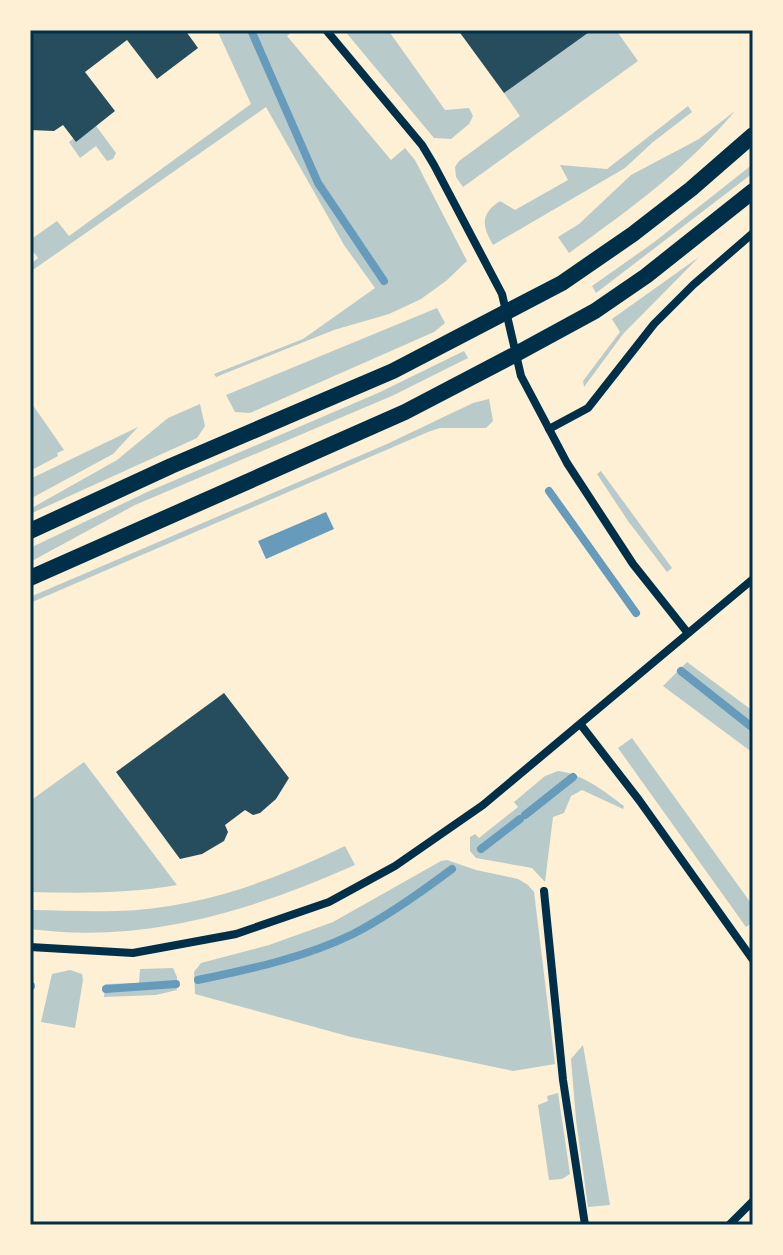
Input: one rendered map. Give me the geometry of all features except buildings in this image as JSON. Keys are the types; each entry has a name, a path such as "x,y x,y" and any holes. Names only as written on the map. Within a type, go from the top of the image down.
{"main road":[{"path":"30,531 171,466 393,371 562,283 633,234 753,135"},
{"path":"30,578 405,412 584,318 621,294 753,191"}],"street":[{"path":"326,30 422,145 502,294 521,376 549,429 597,511 633,564 687,632"},
{"path":"549,429 588,408 654,324 753,233"},
{"path":"30,947 133,953 236,934 329,902 395,866 483,805 753,579"},
{"path":"581,725 639,800 753,960"},
{"path":"544,891 563,1080 585,1225"},
{"path":"729,1225 753,1201"}],"shaded area":[{"path":"217,30 294,30 287,36 391,160 405,148 415,160 467,261 421,299 389,314 334,330 216,377 214,374 303,339 375,288 344,245 266,107 30,272 30,265 38,258 30,247 30,240 57,221 69,236 251,104"},
{"path":"344,30 388,30 445,110 469,108 473,116 469,124 451,139 434,138"},
{"path":"592,30 616,30 638,61 463,187 456,177 455,167 459,161 520,116 504,93"},
{"path":"688,106 692,112 625,168 493,245 485,221 489,211 500,201 515,210 568,180 560,165 607,169"},
{"path":"735,111 677,170 569,253 558,237 579,224 631,175 699,139"},
{"path":"94,123 116,153 113,159 107,161 96,146 80,158 69,142"},
{"path":"753,164 753,173 596,293 592,286 653,243"},
{"path":"699,257 623,334 584,387 583,381 620,332 612,319"},
{"path":"437,308 445,323 434,332 250,413 235,412 226,395"},
{"path":"464,351 468,358 394,395 135,505 30,562 30,548 145,493 378,393"},
{"path":"489,399 493,421 486,428 440,428 428,432 30,603 30,597 387,444 473,403"},
{"path":"30,401 64,450 30,471"},
{"path":"200,404 205,426 197,438 30,514 30,509 117,460 168,418"},
{"path":"138,427 113,454 30,499 30,479"},
{"path":"601,471 672,568 667,572 597,474"},
{"path":"687,662 753,711 753,753 663,686"},
{"path":"632,738 753,906 753,922 746,927 618,748"},
{"path":"84,762 177,885 85,893 30,892 30,801"},
{"path":"558,771 593,784 624,806 623,809 582,790 571,796 564,813 553,817 545,882 532,868 476,858 470,851 470,837 475,834 479,838 518,807 514,802 545,776"},
{"path":"345,846 355,865 277,897 197,920 115,932 30,929 30,910 116,911 176,905 234,891 290,871"},
{"path":"441,861 518,879 534,892 555,1064 513,1071 351,1037 195,994 194,972 201,963 269,945 333,922"},
{"path":"173,968 177,990 156,995 104,997 105,984 139,983 140,969"},
{"path":"70,970 82,974 83,980 75,1028 41,1022 52,974"},
{"path":"583,1045 610,1205 588,1207 571,1059"},
{"path":"558,1093 570,1174 562,1179 549,1180 538,1105 548,1101 547,1096"}],"water":[{"path":"326,512 334,529 266,559 258,541"}],"waterway":[{"path":"251,30 318,183 384,281"},
{"path":"549,491 636,613"},
{"path":"681,671 753,728"},
{"path":"525,815 573,777"},
{"path":"481,849 520,819"},
{"path":"198,980 277,962 334,942 391,912 452,869"},
{"path":"106,989 176,984"}]}
